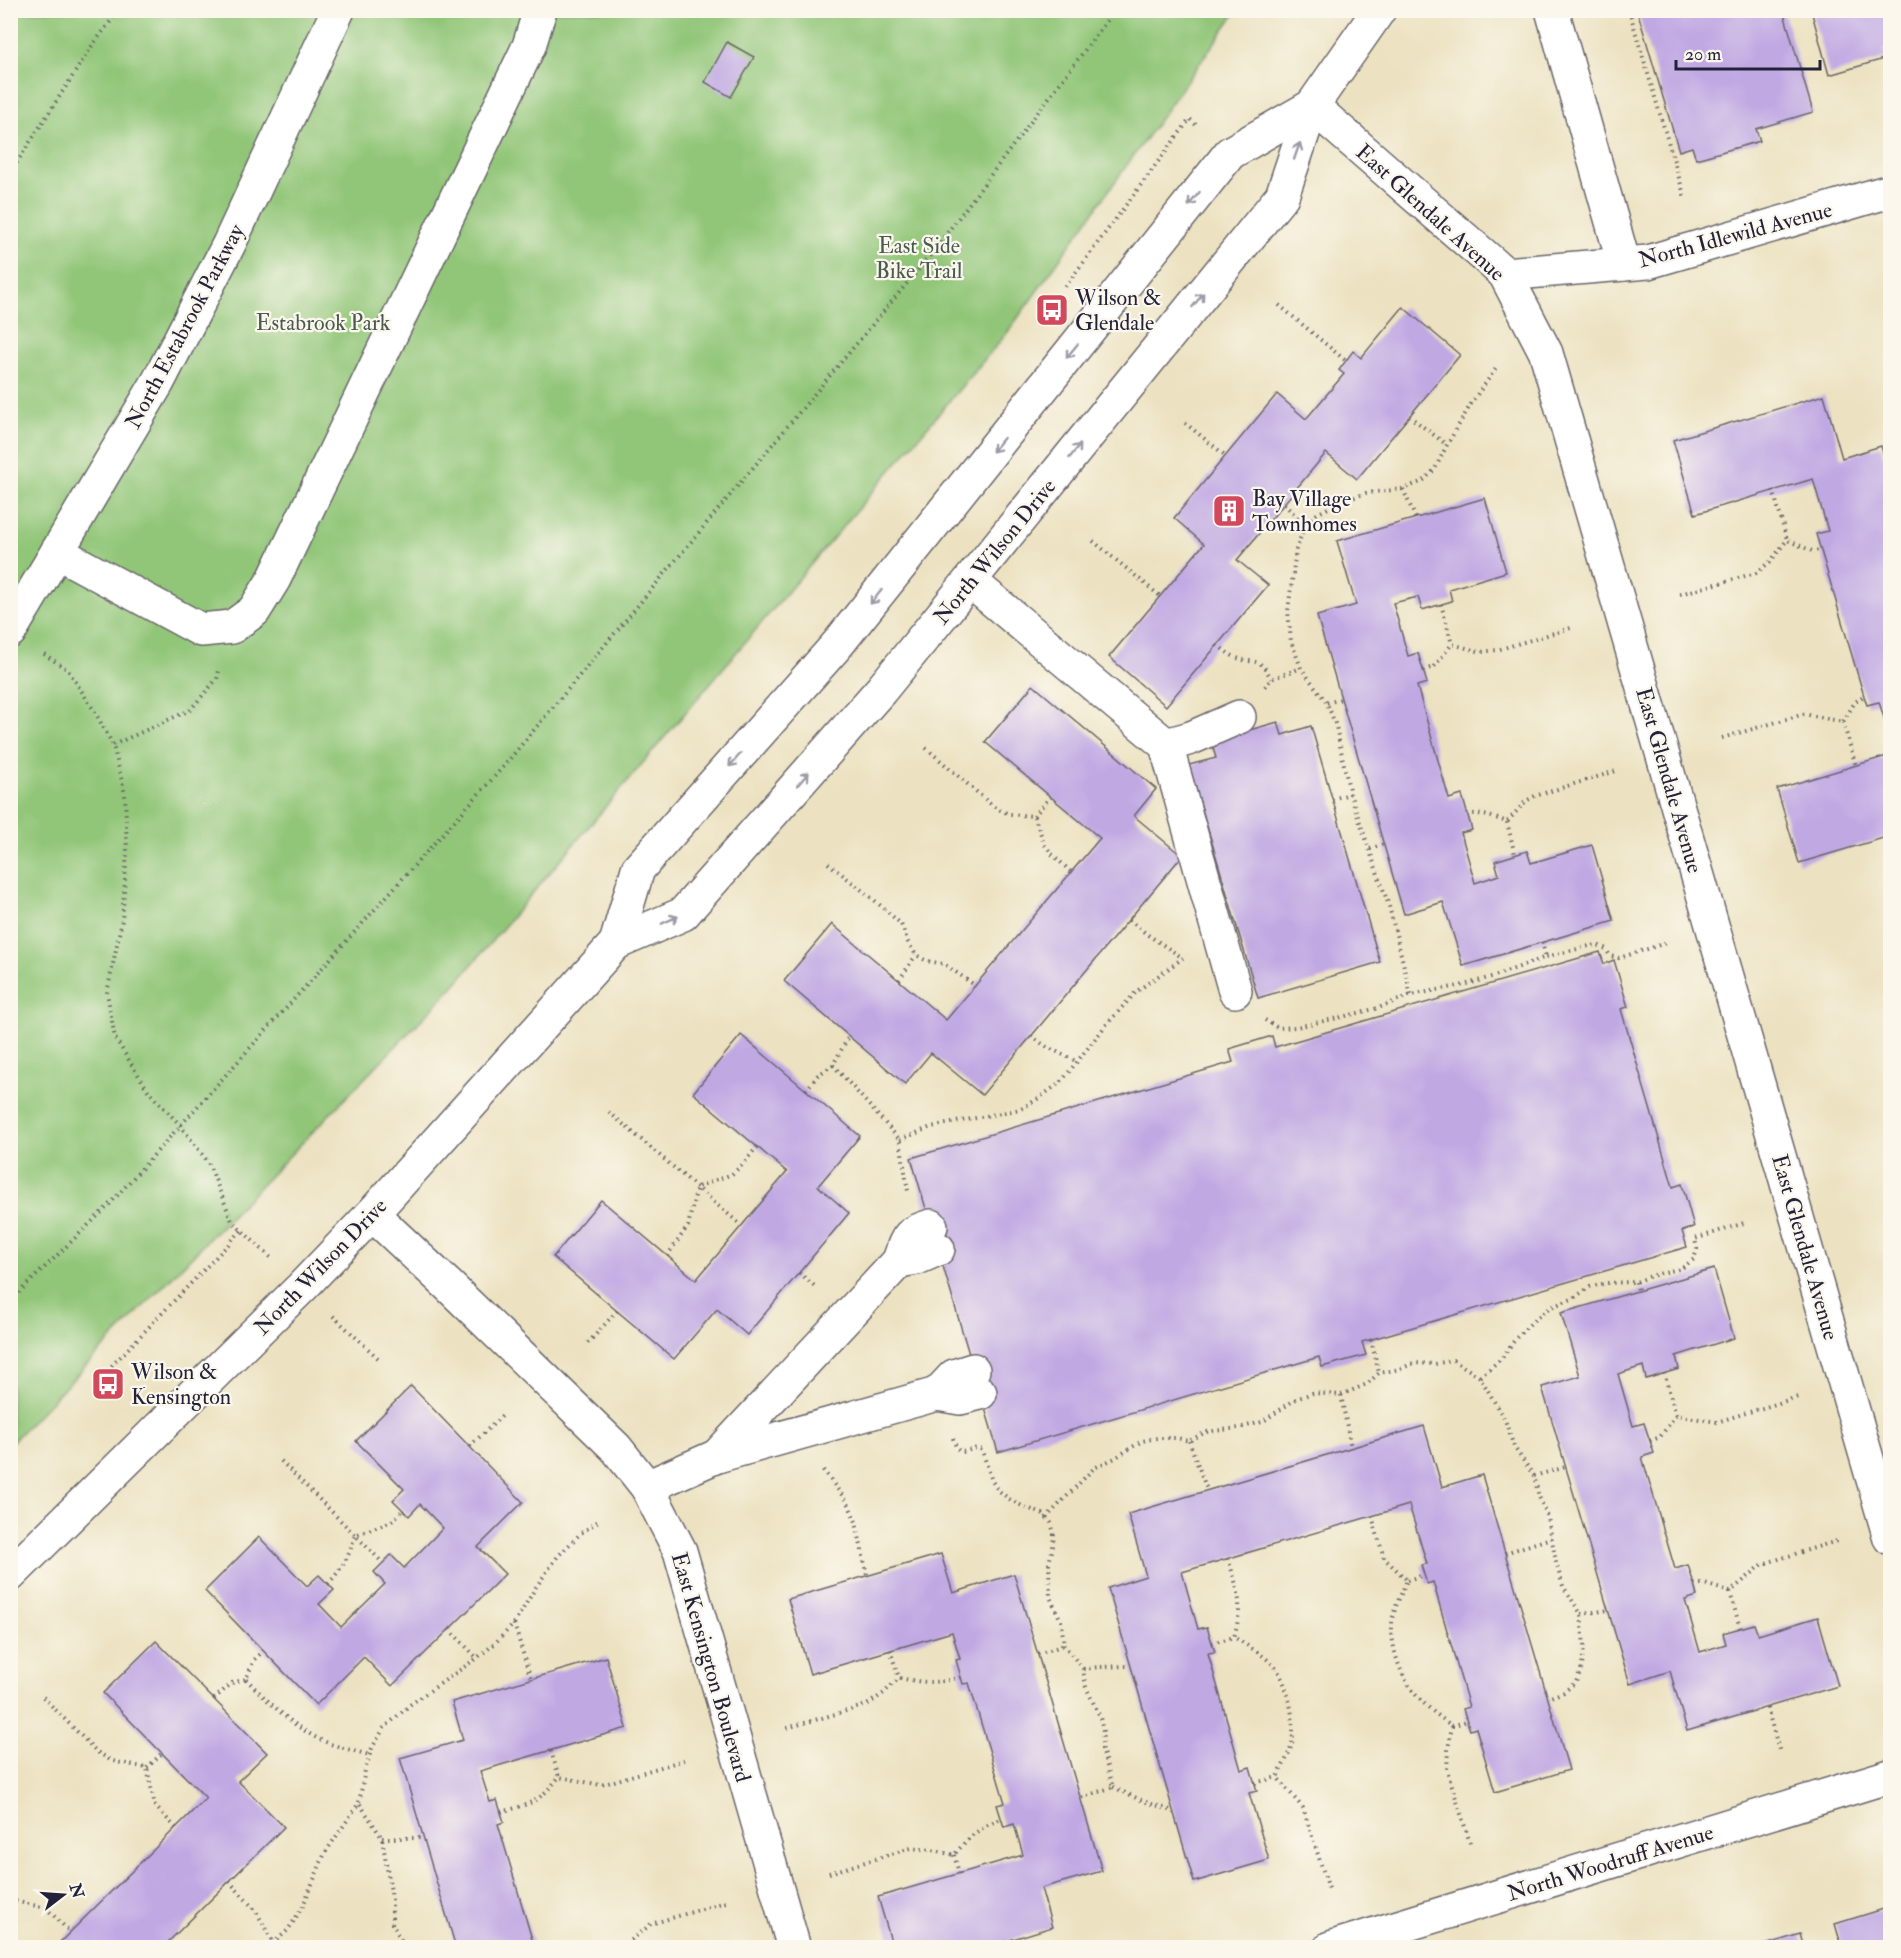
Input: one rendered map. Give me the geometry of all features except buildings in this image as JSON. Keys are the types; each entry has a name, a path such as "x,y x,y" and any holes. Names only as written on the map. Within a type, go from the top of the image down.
{"street":[{"name":"North Estabrook Parkway","path":"10,631 169,360 229,244 338,10"},
{"path":"57,552 201,630 232,627 254,611 274,579 529,46 540,10"},
{"name":"North Wilson Drive","path":"10,1575 294,1296 372,1214 616,943 683,914 881,690 1282,196 1312,106 1379,10"},
{"path":"1552,10 1624,264"},
{"name":"North Wilson Drive","path":"616,943 638,869 837,645 1230,153 1312,106"},
{"name":"East Glendale Avenue","path":"1312,106 1505,274 1546,352 1890,1538"},
{"name":"North Idlewild Avenue","path":"1505,274 1648,262 1890,190"},
{"path":"970,581 1166,745 1235,991"},
{"path":"1166,745 1191,738 1239,717"},
{"name":"East Kensington Boulevard","path":"372,1214 616,1448 647,1487 680,1551 794,1947"},
{"path":"717,1456 899,1261 907,1237 929,1235"},
{"path":"647,1487 717,1456 937,1394 954,1376 977,1381"},
{"name":"North Woodruff Avenue","path":"1330,1947 1890,1776"}],"path":[{"path":"10,173 92,46 119,10"},
{"path":"10,1301 106,1207 503,767 929,256 1115,10"},
{"path":"1629,10 1685,198"},
{"path":"1059,296 1190,119 1206,134"},
{"path":"1279,305 1346,362"},
{"path":"1411,995 1389,906 1350,795 1336,726 1327,703 1301,669 1291,641 1288,611 1296,550 1305,525 1317,514 1366,493 1403,489 1424,481 1435,469 1474,399 1497,367"},
{"path":"1409,416 1447,445"},
{"path":"1185,423 1226,456"},
{"path":"1403,489 1416,519"},
{"path":"1773,490 1787,540"},
{"path":"1284,504 1305,525"},
{"path":"1093,540 1160,596"},
{"path":"1787,540 1812,551 1821,550"},
{"path":"1680,594 1756,573 1770,562 1787,540"},
{"path":"1441,604 1452,644"},
{"path":"113,745 190,710 217,679 232,627"},
{"path":"1452,644 1481,652 1497,650 1574,627"},
{"path":"1424,670 1434,667 1452,644"},
{"path":"1217,645 1233,656 1243,660 1257,661 1265,666 1271,679"},
{"path":"39,651 68,670 95,712 113,745 125,794 127,852 122,920 107,993 115,1038 149,1092 180,1125 207,1162 232,1221 263,1250"},
{"path":"1856,766 1843,722 1855,702 1864,696"},
{"path":"1327,703 1341,699"},
{"path":"1722,738 1804,714 1843,722"},
{"path":"926,748 994,807 1009,814 1034,816"},
{"path":"1507,822 1526,801 1535,796 1616,771"},
{"path":"1332,799 1350,795"},
{"path":"1034,816 1050,797"},
{"path":"1467,814 1477,813 1507,822"},
{"path":"1034,816 1045,845 1071,872"},
{"path":"1507,822 1515,855"},
{"path":"1370,849 1384,844"},
{"path":"828,863 901,924 916,955 927,961 950,967 976,986"},
{"path":"1129,920 1183,958"},
{"path":"900,1140 931,1127 1021,1109 1039,1098 1061,1082 1106,1025 1137,991 1183,958 1221,939"},
{"path":"1542,942 1546,957"},
{"path":"1263,1018 1278,1028 1296,1027 1378,1008 1411,995 1464,985 1546,957 1598,945 1606,949 1610,956 1619,958 1666,943"},
{"path":"899,980 916,955"},
{"path":"1031,1035 1047,1047 1076,1061"},
{"path":"806,1090 818,1076 833,1065 849,1036"},
{"path":"833,1065 900,1140 908,1190 929,1235"},
{"path":"609,1112 741,1226"},
{"path":"697,1187 732,1174 757,1148"},
{"path":"667,1256 688,1226 697,1187"},
{"path":"1480,1377 1502,1358 1516,1338 1535,1319 1551,1307 1572,1299 1590,1287 1606,1283 1636,1282 1682,1269 1694,1259 1697,1249 1695,1239 1747,1222"},
{"path":"99,1379 242,1230"},
{"path":"799,1273 821,1292"},
{"path":"1636,1282 1638,1290"},
{"path":"588,1343 617,1311"},
{"path":"347,1329 378,1358"},
{"path":"1371,1340 1379,1373"},
{"path":"1046,1518 1094,1468 1143,1441 1157,1438 1189,1440 1206,1432 1239,1428 1262,1422 1296,1399 1313,1393 1341,1395 1367,1384 1379,1373 1400,1369 1413,1363 1435,1364 1453,1360 1480,1377 1505,1420 1514,1447 1534,1476 1539,1497 1548,1517 1556,1563 1563,1586 1581,1614 1584,1646 1582,1667 1576,1682 1564,1692 1548,1698"},
{"path":"1664,1373 1676,1416"},
{"path":"1341,1395 1352,1448"},
{"path":"1676,1416 1717,1422 1798,1397"},
{"path":"470,1446 503,1415"},
{"path":"1650,1441 1660,1437 1676,1416"},
{"path":"951,1435 955,1448 959,1451 964,1453 978,1448 982,1450 992,1481 1009,1499 1044,1514 1051,1523 1054,1533 1048,1563 1050,1597 1061,1621 1064,1645 1083,1669 1086,1687 1101,1717 1102,1749 1113,1787"},
{"path":"1189,1440 1207,1490"},
{"path":"281,1461 383,1563"},
{"path":"819,1465 848,1503 856,1522 867,1575"},
{"path":"1534,1476 1566,1467"},
{"path":"355,1535 392,1521 403,1510"},
{"path":"1372,1516 1384,1558 1407,1580"},
{"path":"268,1947 288,1930 302,1908 325,1853 359,1803 372,1748 384,1728 411,1704 477,1658 514,1624 558,1556 581,1533 601,1519"},
{"path":"328,1584 341,1570 349,1556 355,1535"},
{"path":"1505,1553 1551,1538"},
{"path":"1730,1592 1763,1564 1840,1540"},
{"path":"1228,1558 1240,1599 1239,1618 1234,1636"},
{"path":"1407,1580 1424,1575"},
{"path":"1407,1580 1392,1623 1399,1667 1409,1687 1424,1704 1452,1726"},
{"path":"1694,1584 1705,1584 1730,1592"},
{"path":"1730,1592 1740,1628"},
{"path":"1581,1614 1609,1610"},
{"path":"514,1624 531,1679"},
{"path":"449,1629 477,1658"},
{"path":"1212,1643 1234,1636"},
{"path":"1234,1636 1275,1666 1286,1685 1292,1718 1292,1742 1286,1761 1277,1777 1255,1783"},
{"path":"1038,1654 1064,1645"},
{"path":"890,1650 899,1678"},
{"path":"246,1679 254,1660 263,1651"},
{"path":"1083,1669 1130,1666"},
{"path":"899,1678 927,1683 961,1677"},
{"path":"788,1728 867,1705 899,1678"},
{"path":"246,1679 299,1727 316,1738 370,1755"},
{"path":"214,1699 232,1683 246,1679"},
{"path":"43,1696 97,1752 112,1761 147,1768"},
{"path":"1767,1708 1780,1753"},
{"path":"1452,1726 1467,1721"},
{"path":"1452,1726 1448,1749 1448,1770 1471,1846"},
{"path":"551,1751 559,1777"},
{"path":"147,1768 162,1754"},
{"path":"559,1777 601,1785 684,1760"},
{"path":"147,1768 155,1806 176,1828"},
{"path":"501,1812 530,1804 545,1795 559,1777"},
{"path":"1277,1777 1303,1808 1329,1889"},
{"path":"1080,1798 1113,1787 1143,1801 1173,1810"},
{"path":"359,1803 382,1838 392,1898 392,1924 406,1947"},
{"path":"954,1855 971,1835 1001,1819"},
{"path":"382,1838 424,1838"},
{"path":"829,1873 910,1848 954,1855"},
{"path":"954,1855 959,1873"},
{"path":"229,1881 256,1911 274,1944"},
{"path":"10,1900 46,1908 70,1932"},
{"path":"622,1947 651,1924 726,1902"}],"green space":[{"path":"11,11 1237,11 1007,333 453,987 11,1443"}],"place":[{"name":"Wilson & Glendale","path":"1052,310"},
{"name":"Bay Village Townhomes","path":"1229,511"},
{"name":"Wilson & Kensington","path":"108,1384"}],"park label":[{"name":"East Side Bike Trail","path":"919,258"},
{"name":"Estabrook Park","path":"323,322"}]}
